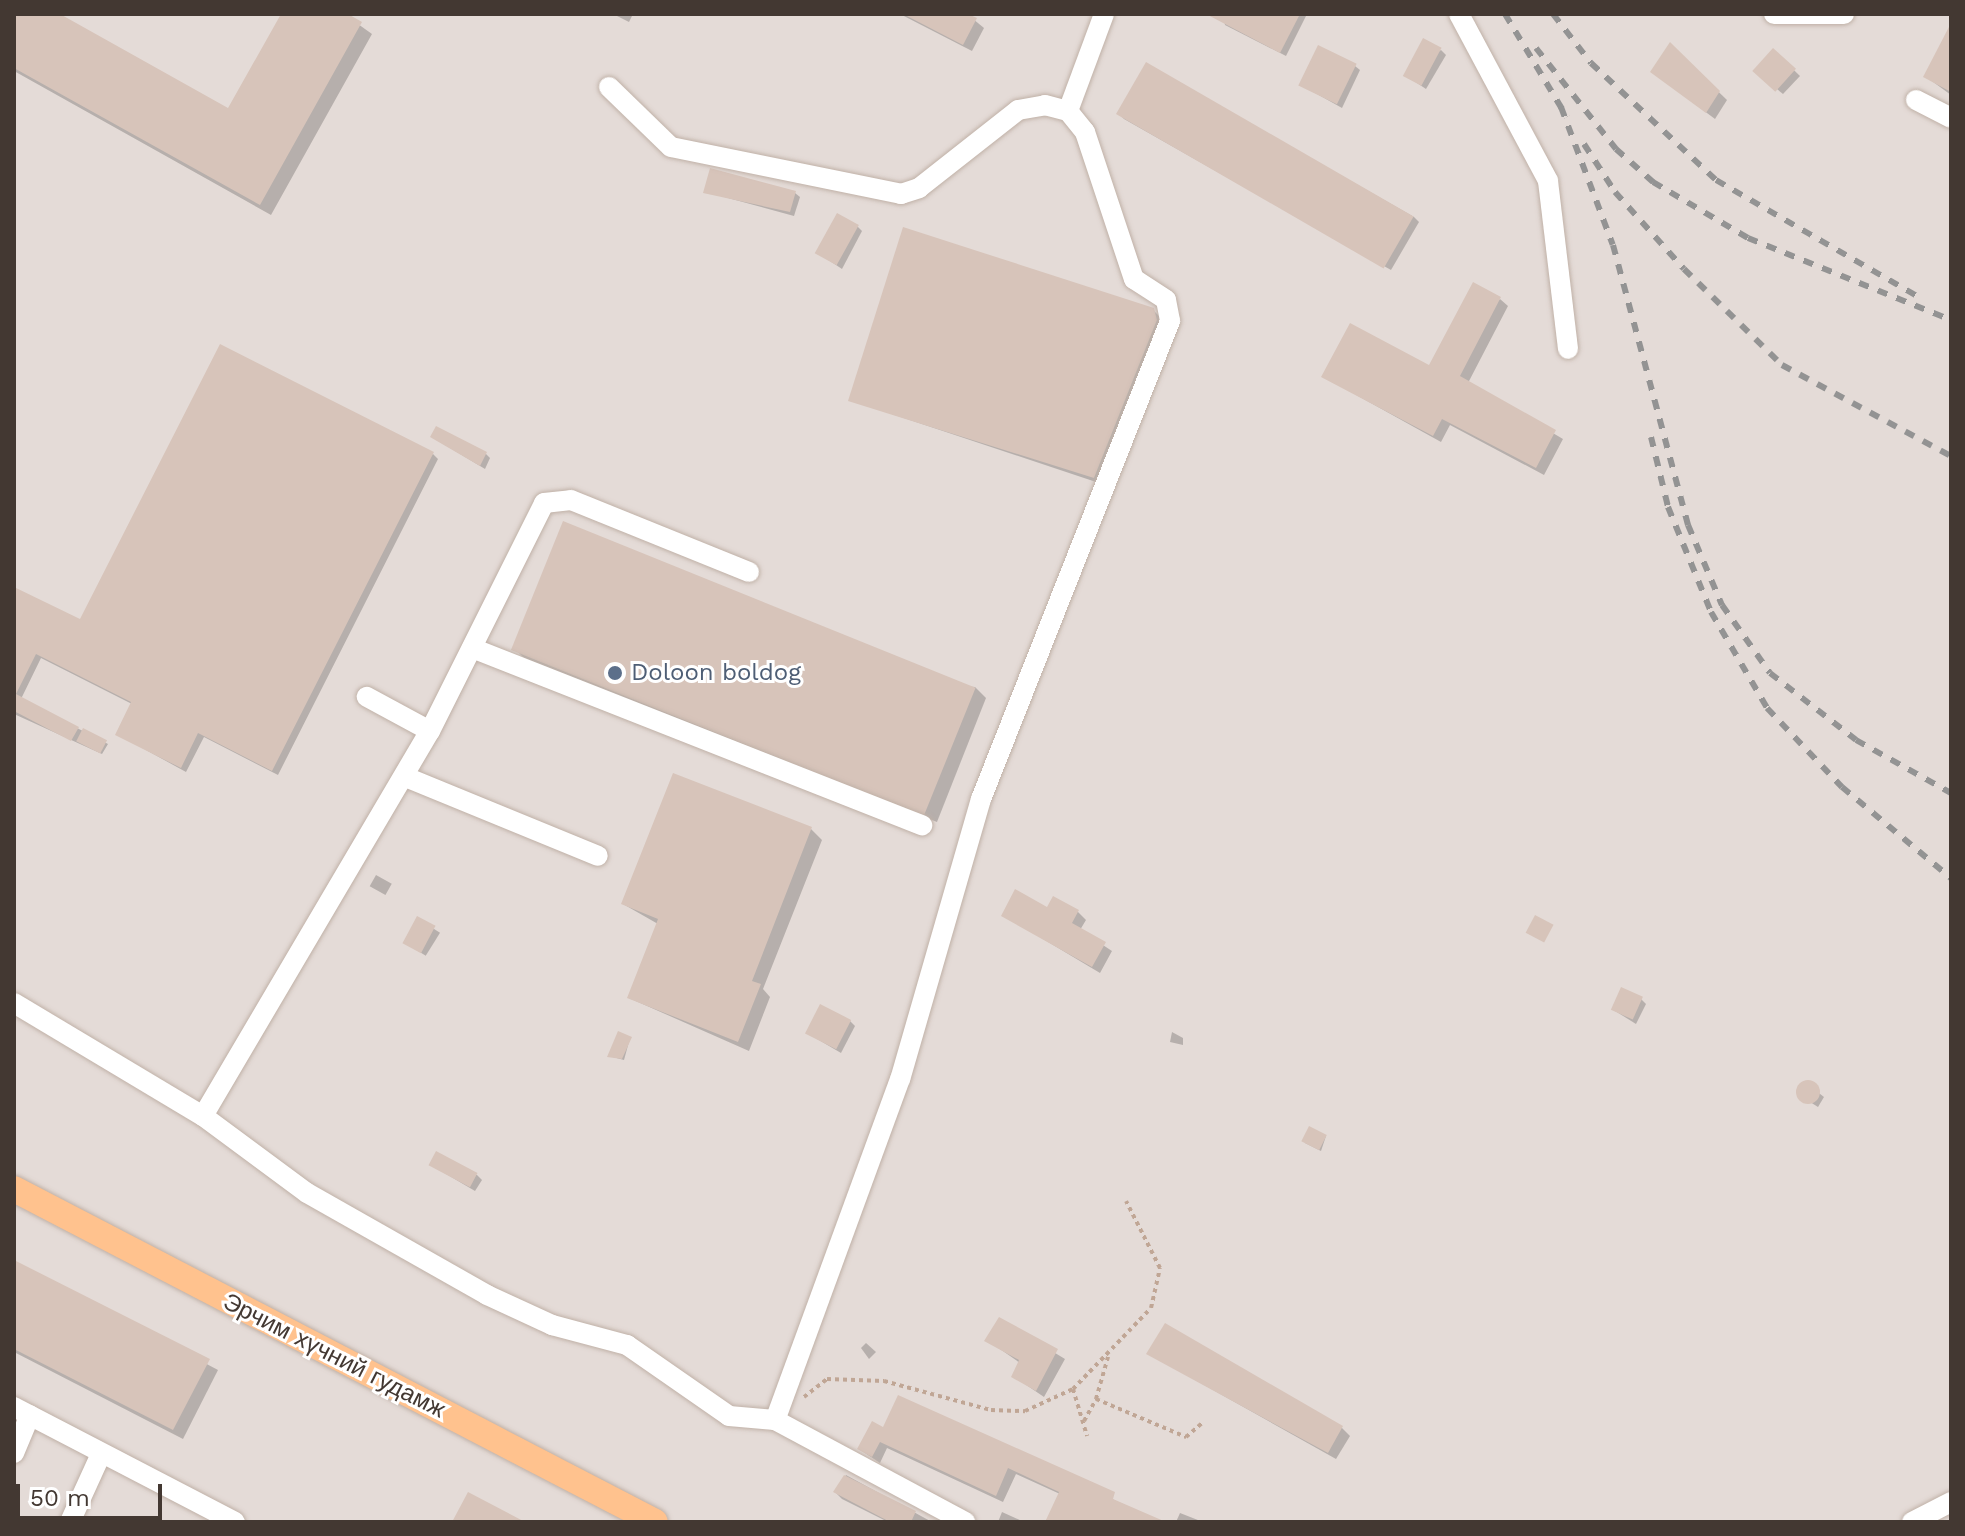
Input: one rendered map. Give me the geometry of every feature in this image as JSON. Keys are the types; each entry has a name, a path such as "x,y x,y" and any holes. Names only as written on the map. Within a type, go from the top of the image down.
{"main road":[{"name":"Эрчим хүчний гудамж","path":"14,1189 655,1522"}],"street":[{"path":"1068,111 1104,14"},
{"path":"1459,14 1548,181 1568,349"},
{"path":"1774,14 1844,14"},
{"path":"609,87 651,135 671,147 901,194 919,188 1018,110 1045,105 1068,111 1085,132 1134,279 1166,300 1170,321 981,799 900,1079 783,1414"},
{"path":"1916,100 1951,118"},
{"path":"203,1116 408,778 544,503 571,500 749,572"},
{"path":"472,648 922,825"},
{"path":"367,697 430,731"},
{"path":"408,778 598,856"},
{"path":"14,1003 203,1116 307,1193 498,1301 627,1345 729,1416 783,1414 965,1522"},
{"path":"14,1453 22,1411 235,1522"},
{"path":"70,1522 101,1454"},
{"path":"1912,1522 1951,1502"}],"path":[{"path":"783,1414 827,1379 884,1381 991,1410 1025,1411 1073,1389 1108,1357 1151,1308 1160,1268 1126,1201"},
{"path":"1084,1421 1096,1399 1108,1357"},
{"path":"1073,1389 1087,1436"},
{"path":"1096,1399 1186,1437 1202,1423"}],"shaded area":[{"path":"14,14 1951,14 1951,1522 14,1522"}],"building":[{"path":"14,14 60,14 228,108 281,14 348,14 362,22 260,205 14,68"},
{"path":"903,14 968,14 977,18 963,45"},
{"path":"1206,14 1300,14 1280,53"},
{"path":"1951,23 1951,92 1923,77"},
{"path":"1423,38 1442,48 1421,86 1403,76"},
{"path":"1670,42 1720,91 1706,113 1650,72"},
{"path":"1318,45 1357,64 1337,104 1298,85"},
{"path":"1773,48 1796,69 1775,92 1752,71"},
{"path":"1146,62 1414,216 1384,268 1116,114"},
{"path":"710,168 796,191 790,212 703,193"},
{"path":"837,213 859,225 837,265 815,253"},
{"path":"903,227 1154,308 1157,320 1094,478 848,401"},
{"path":"1473,282 1501,297 1460,376 1556,430 1536,468 1442,419 1433,436 1321,377 1350,323 1429,365"},
{"path":"220,344 434,452 272,771 198,733 181,768 115,735 131,702 36,654 16,694 79,727 71,741 14,711 14,587 80,619"},
{"path":"436,426 487,452 480,466 430,437"},
{"path":"563,521 976,688 924,817 511,650"},
{"path":"83,728 107,740 100,754 76,741"},
{"path":"673,773 812,827 752,981 761,984 738,1042 627,998 658,919 621,904"},
{"path":"1015,889 1047,907 1053,896 1079,910 1072,923 1106,942 1092,967 1001,916"},
{"path":"1535,915 1554,925 1544,943 1526,933"},
{"path":"417,916 436,926 421,953 402,943"},
{"path":"1621,987 1643,997 1633,1020 1611,1010"},
{"path":"820,1004 851,1020 836,1049 805,1033"},
{"path":"618,1031 632,1037 622,1059 607,1057"},
{"path":"1808,1080 1819,1087 1820,1092 1813,1103 1808,1104 1797,1097 1796,1092 1803,1081"},
{"path":"1309,1126 1327,1135 1319,1150 1301,1141"},
{"path":"436,1151 477,1173 470,1187 428,1165"},
{"path":"14,1260 210,1359 173,1430 14,1349"},
{"path":"999,1317 1058,1349 1036,1391 1011,1377 1019,1360 984,1341"},
{"path":"1165,1323 1343,1426 1328,1453 1146,1354"},
{"path":"898,1395 1115,1492 1113,1499 1166,1522 1045,1522 1059,1492 1008,1468 996,1496 880,1442 872,1457 857,1449 872,1421 883,1427"},
{"path":"844,1475 916,1511 911,1522 890,1522 833,1492"},
{"path":"468,1492 525,1522 452,1522"}],"railway":[{"path":"1505,14 1567,117"},
{"path":"1553,14 1591,63 1716,180 1919,297"},
{"path":"1536,48 1616,149 1653,182 1748,238 1951,320"},
{"path":"1561,107 1613,245 1688,525 1722,605 1770,673 1856,740 1951,793"},
{"path":"1584,144 1615,192 1684,269 1782,365 1951,456"},
{"path":"1651,437 1668,507 1711,612 1767,708 1842,787 1951,878"}],"place":[{"name":"Doloon boldog","path":"615,673"}]}
